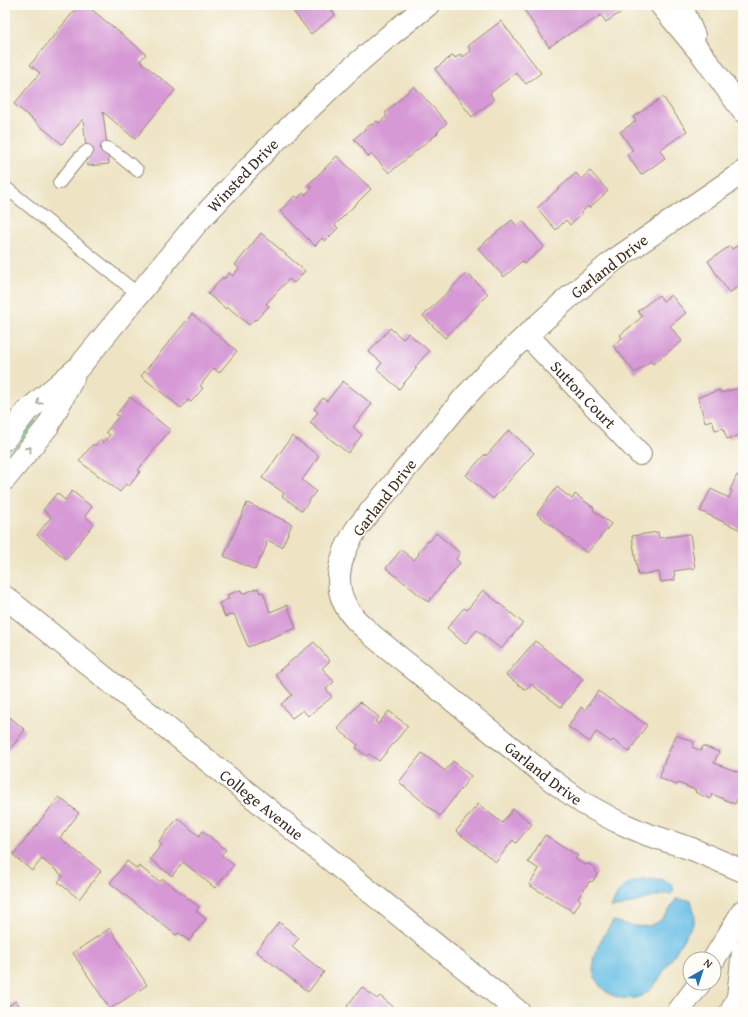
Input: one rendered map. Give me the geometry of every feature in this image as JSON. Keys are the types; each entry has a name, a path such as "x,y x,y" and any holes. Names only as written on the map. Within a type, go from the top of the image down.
{"street":[{"name":"Winsted Drive","path":"5,439 26,412 79,367 197,223 266,150 346,73 428,5"},
{"path":"661,5 704,57 743,111"},
{"path":"681,5 704,57"},
{"name":"Garland Drive","path":"743,172 613,261 567,299 493,367 464,398 357,528 346,545 340,564 339,582 341,596 355,618 373,636 550,779 583,803 616,821 646,834 692,849 743,871"},
{"name":"Sutton Court","path":"527,335 640,454"},
{"name":"Winsted Drive","path":"5,479 48,426 79,367"},
{"name":"College Avenue","path":"5,597 510,1009"},
{"path":"719,951 743,911"},
{"path":"731,1012 738,997 743,951"},
{"path":"678,1012 694,991"}],"lane":[{"path":"107,148 116,153 137,170"},
{"path":"59,183 80,157 87,151"},
{"path":"5,187 138,294"}],"green space":[{"path":"32,420 37,422 37,425 5,466 5,450 29,421"}],"water":[{"path":"651,878 663,880 672,884 674,891 671,894 665,894 611,908 617,894 625,886 636,880"},
{"path":"676,899 691,900 695,916 693,924 656,984 648,992 635,998 627,999 611,995 599,985 595,978 593,962 598,946 613,921 634,926 650,925 664,917"}],"building":[{"path":"79,5 86,5 146,54 140,61 175,90 135,139 103,112 109,164 88,166 83,119 62,144 14,104 40,73 30,65"},
{"path":"288,5 331,5 329,7 335,15 311,34"},
{"path":"521,5 619,5 623,11 606,22 601,15 549,47"},
{"path":"501,21 541,73 526,84 516,73 490,93 494,100 472,117 435,69 453,55 455,58 461,54 463,57 471,51 468,46"},
{"path":"414,86 447,123 437,132 438,133 389,173 372,154 369,157 354,139 371,124 372,125 377,121 379,123 387,116 385,113"},
{"path":"663,97 687,131 660,150 665,158 641,175 627,154 633,150 620,132 636,121 633,117"},
{"path":"337,156 371,189 335,225 338,228 325,241 322,238 315,246 280,211 295,196 298,198 303,193 305,195 312,188 308,185"},
{"path":"590,171 608,191 589,208 588,206 570,225 566,220 556,230 537,208 576,173 581,179"},
{"path":"512,220 517,226 523,221 544,247 524,264 522,261 504,277 478,248"},
{"path":"261,233 305,271 294,283 289,279 266,304 269,306 249,325 228,307 226,309 208,294 223,277 224,279 229,273 233,276 239,268 235,265"},
{"path":"743,242 743,283 729,293 708,261 730,246 732,249"},
{"path":"467,273 488,294 445,338 423,316"},
{"path":"659,295 663,301 671,295 686,313 670,326 682,341 653,364 651,361 635,373 613,345 622,338 620,335 642,317 638,311"},
{"path":"192,314 237,351 219,373 214,368 200,386 203,388 191,402 188,400 181,408 141,376"},
{"path":"390,328 403,339 408,333 429,351 399,389 377,369 382,363 369,352"},
{"path":"343,381 372,404 353,427 362,435 348,453 310,423 318,412 314,409 323,398 327,401"},
{"path":"743,387 743,434 727,439 723,428 715,430 712,420 705,422 698,397 720,390 721,393"},
{"path":"130,397 170,430 138,470 140,472 129,486 126,484 120,492 79,461 93,444 95,446 100,440 103,443 110,435 106,432 119,416 116,415"},
{"path":"509,430 534,453 493,499 466,475 485,454 486,456"},
{"path":"292,436 319,456 302,480 316,491 302,511 282,496 284,493 262,478"},
{"path":"743,467 743,531 700,511 711,489 729,498 732,491 730,490 737,475 739,476"},
{"path":"557,487 572,499 575,494 594,508 593,510 611,524 587,553 537,514"},
{"path":"72,491 92,507 85,516 94,524 66,559 37,535 51,517 43,510 57,493 65,500"},
{"path":"247,503 292,524 282,547 267,540 267,544 261,559 260,558 255,570 224,556"},
{"path":"658,532 659,538 690,534 695,568 674,571 675,580 661,582 659,572 638,575 632,536"},
{"path":"436,533 460,553 456,559 460,563 428,602 386,568 401,550 414,560 419,554 418,553"},
{"path":"258,588 260,593 263,592 270,612 287,605 296,628 248,647 234,614 225,617 219,603 229,599 227,595 241,590 242,594"},
{"path":"483,590 523,623 501,649 477,630 465,644 447,628 464,608 467,610"},
{"path":"535,641 583,679 561,707 531,684 526,690 506,675"},
{"path":"314,642 330,661 322,668 334,682 326,689 332,697 308,716 303,710 292,718 281,704 292,695 275,674"},
{"path":"598,691 647,725 629,752 613,740 611,742 596,732 590,742 568,727 581,707 585,710"},
{"path":"360,702 379,717 375,722 378,724 389,711 408,726 379,761 369,754 367,756 356,748 358,745 338,729"},
{"path":"5,713 25,730 9,750 5,747"},
{"path":"676,735 694,742 692,747 701,751 703,746 719,752 714,763 743,774 743,785 735,804 712,794 710,799 695,792 696,790 659,778 663,768 662,767"},
{"path":"422,753 445,771 453,761 471,776 440,816 399,782"},
{"path":"59,797 79,813 60,838 101,871 79,899 58,882 63,876 42,859 32,871 13,855"},
{"path":"478,804 502,823 513,809 532,824 516,843 513,840 496,862 456,831"},
{"path":"178,818 199,836 203,831 226,850 221,855 234,865 215,888 183,862 172,876 150,859 162,844 159,841"},
{"path":"545,835 578,856 575,859 584,865 589,864 595,868 597,874 593,881 589,882 578,898 581,900 574,912 529,885 539,869 528,862"},
{"path":"127,861 137,869 139,866 160,882 163,879 199,907 196,911 206,919 189,941 179,933 176,935 110,883"},
{"path":"279,922 299,938 292,947 324,972 308,992 256,951"},
{"path":"110,928 147,985 110,1009 73,953"},
{"path":"362,987 377,999 380,996 400,1012 354,1012 347,1006"},
{"path":"16,1001 23,1012 5,1012 5,1008"}]}
